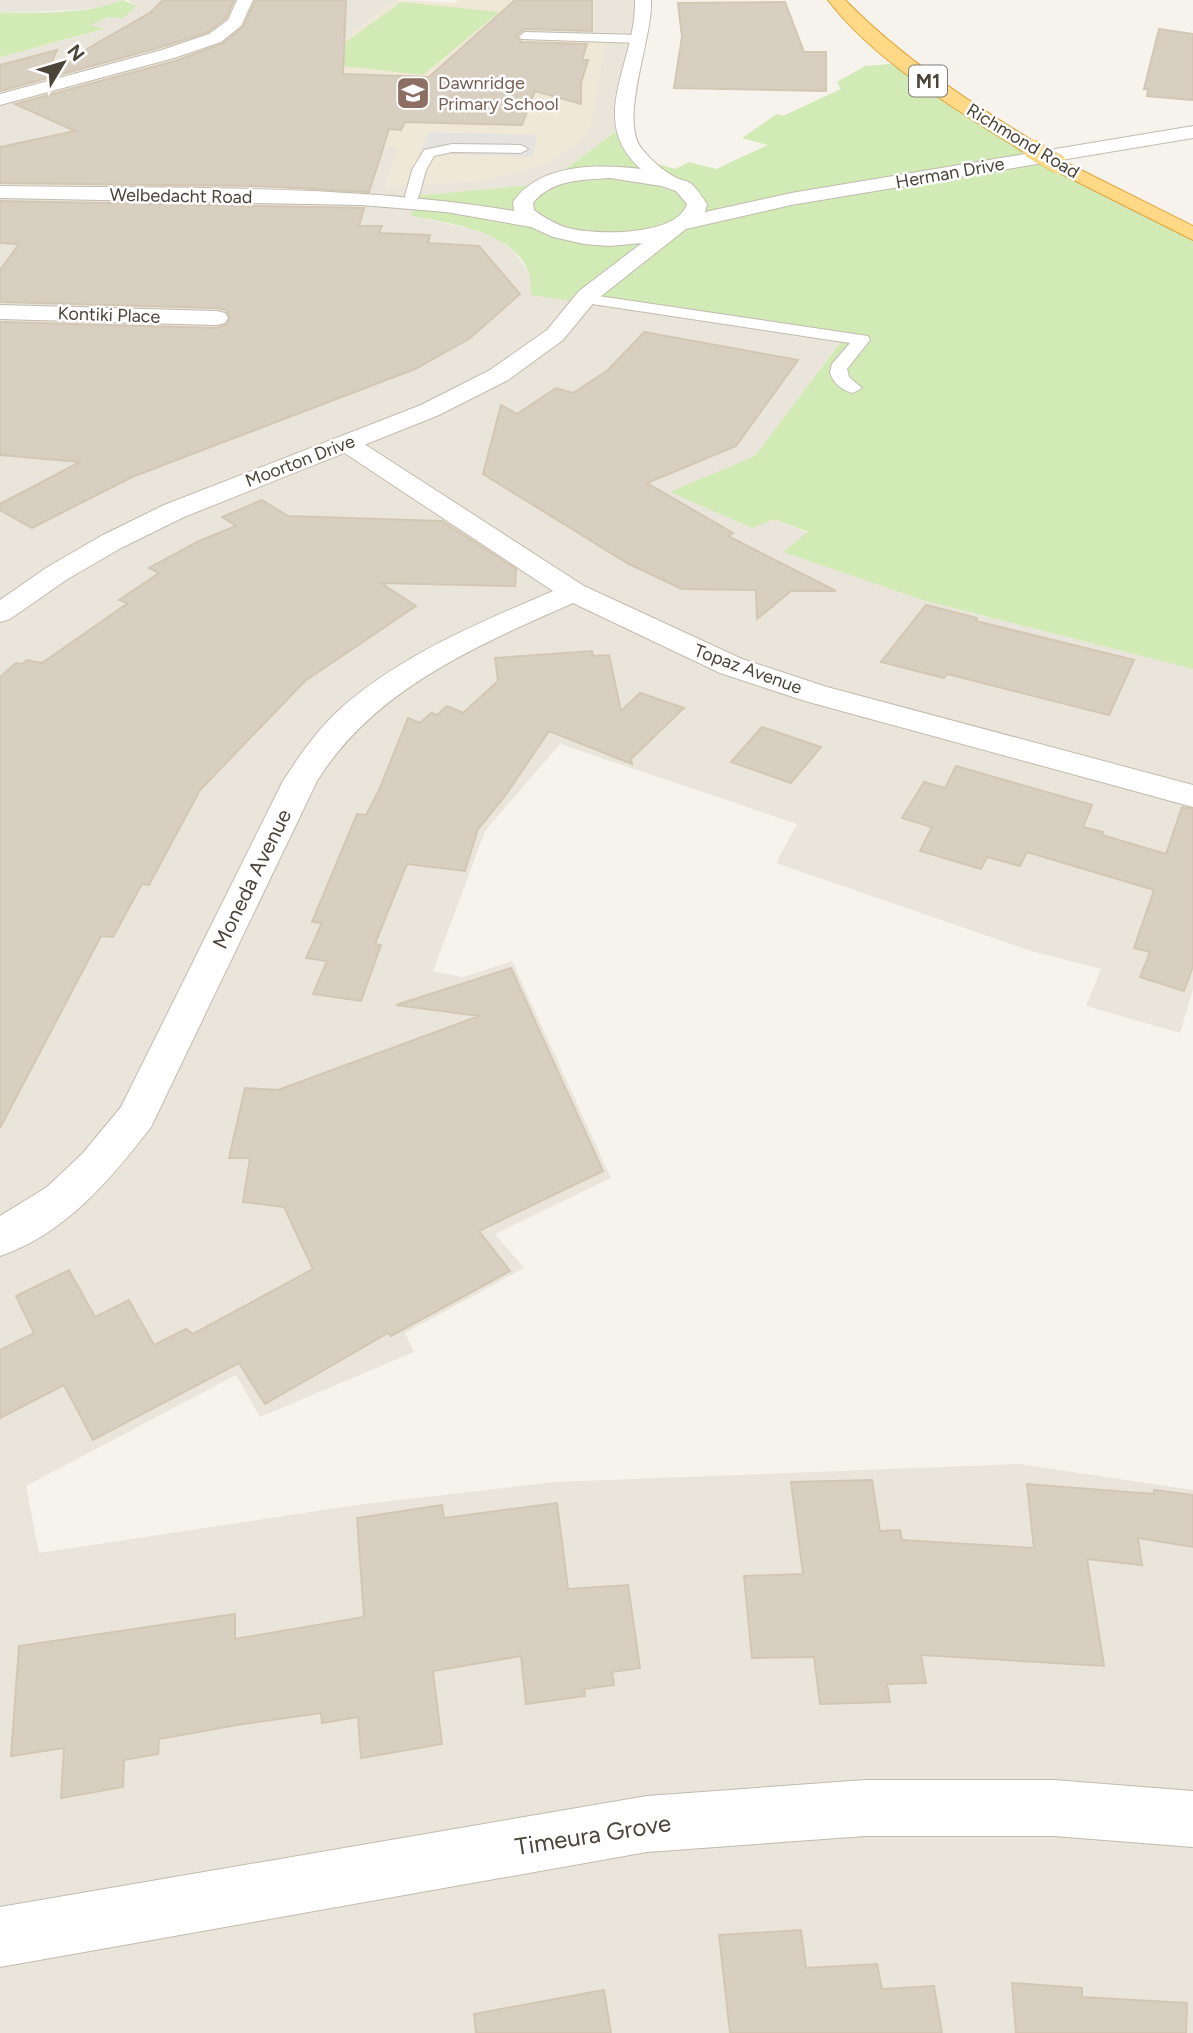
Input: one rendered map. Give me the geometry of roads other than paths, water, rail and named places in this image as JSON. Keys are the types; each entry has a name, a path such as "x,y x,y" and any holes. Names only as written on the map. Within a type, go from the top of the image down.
{"highway":[{"name":"Richmond Road","path":"836,0 881,44 921,76 1059,165 1193,234"}],"street":[{"path":"0,100 168,54 215,38 235,23 245,0"},
{"path":"643,0 640,39 622,127 626,142 639,159 675,184 696,204 694,214 678,226"},
{"path":"586,297 573,263 524,212 523,202 529,193 598,148 622,127"},
{"name":"Herman Drive","path":"538,224 572,235 607,239 642,236 831,192 1193,132"},
{"path":"506,188 579,174 610,172 640,174 675,184 707,189"},
{"name":"Welbedacht Road","path":"361,199 475,191"},
{"name":"Herman Drive","path":"733,191 831,192"},
{"name":"Welbedacht Road","path":"0,192 361,199 446,206 538,224"},
{"name":"Moorton Drive","path":"0,613 56,574 111,542 174,511 430,410 499,376 555,335 586,297 678,226"},
{"name":"Kontiki Place","path":"0,312 217,318"},
{"name":"Topaz Avenue","path":"346,443 575,592 731,666 804,690 1193,796"},
{"name":"Moneda Avenue","path":"0,1238 62,1199 98,1165 137,1116 300,780 328,740 354,715 412,673 575,592"},
{"name":"Timeura Grove","path":"0,1937 647,1824 866,1808 1054,1808 1193,1819"}],"lane":[{"path":"525,36 640,39"},
{"path":"412,196 419,170 429,153 452,148 521,149"},
{"path":"586,297 862,340 838,369 838,374 853,388"}],"place":[{"name":"Dawnridge Primary School","path":"413,93"}]}
